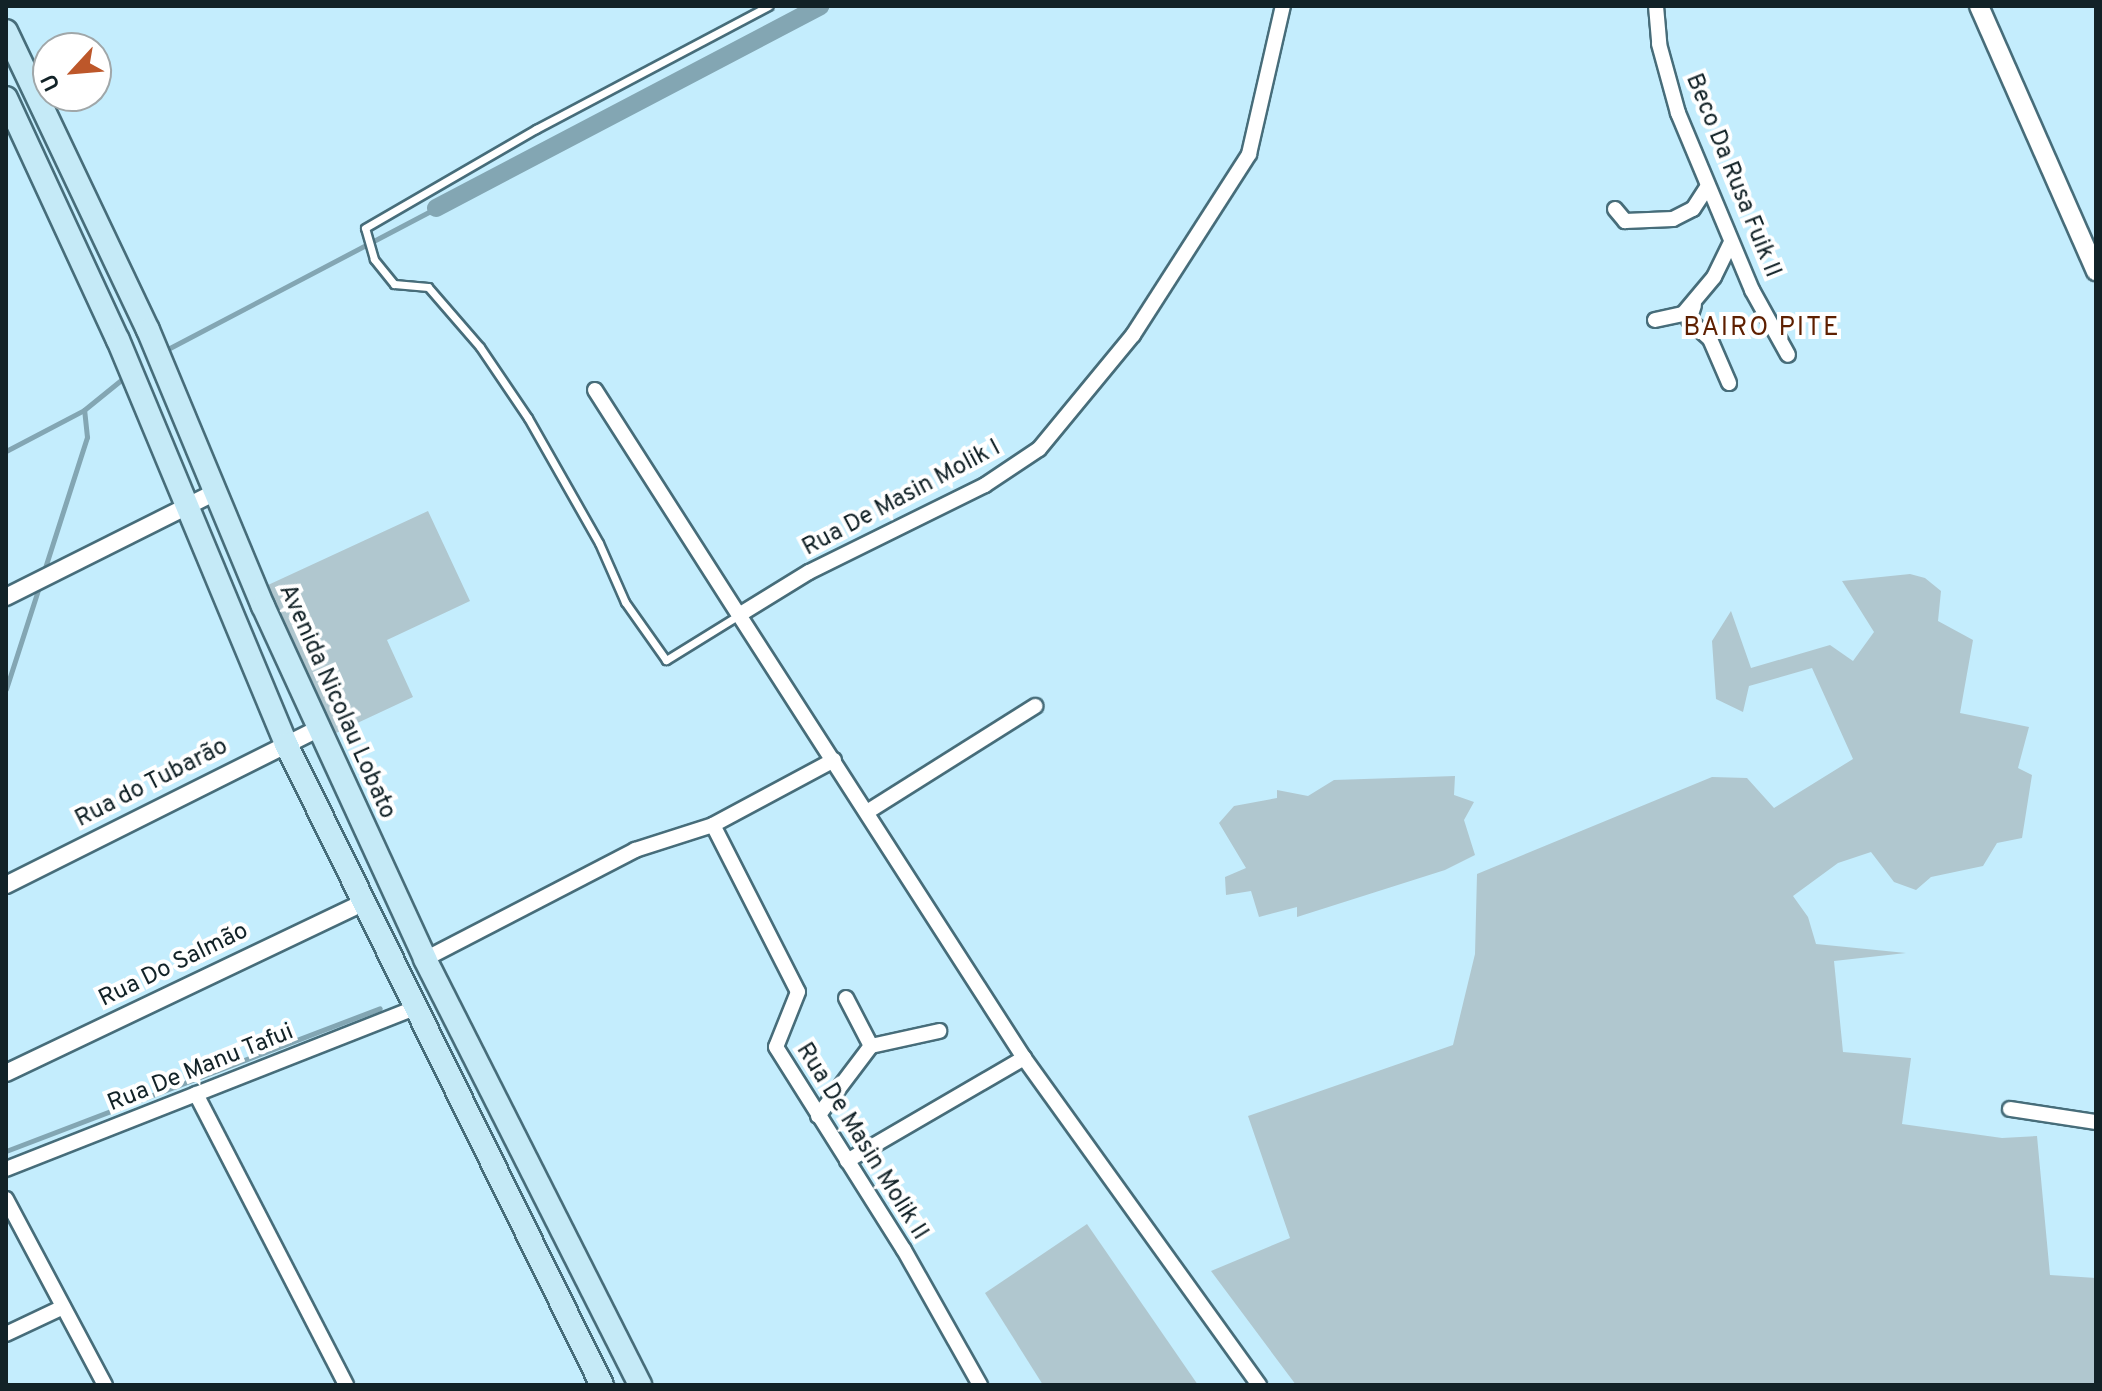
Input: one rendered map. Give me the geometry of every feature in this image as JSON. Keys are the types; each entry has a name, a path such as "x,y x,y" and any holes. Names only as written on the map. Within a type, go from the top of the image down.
{"main road":[{"path":"1979,6 2094,261"},
{"name":"Avenida Nicolau Lobato","path":"6,31 148,330 319,728 425,959 640,1385"},
{"path":"6,98 12,130 118,340 286,744 413,1009 602,1385"}],"street":[{"name":"Rua De Masin Molik I","path":"739,615 809,572 985,485 1039,449 1085,387 1133,335 1217,198 1245,162 1283,6"},
{"name":"Beco Da Rusa Fuik II","path":"1656,6 1659,44 1678,113 1731,242 1788,355"},
{"path":"1615,209 1625,221 1649,221 1693,209 1708,186"},
{"path":"1693,209 1724,226"},
{"path":"1655,320 1683,314 1714,277 1731,242"},
{"path":"1699,294 1689,320 1710,339 1729,383"},
{"path":"595,390 1024,1058 1259,1385"},
{"path":"13,593 216,492"},
{"path":"867,812 1035,706"},
{"name":"Rua do Tubarão","path":"6,885 319,728"},
{"path":"425,959 635,850 713,825 834,760"},
{"name":"Rua De Masin Molik II","path":"713,825 798,992 776,1047 980,1385"},
{"name":"Rua Do Salmão","path":"6,1073 362,903"},
{"path":"413,1009 444,997"},
{"path":"846,998 871,1046"},
{"name":"Rua De Manu Tafui","path":"6,1169 413,1009"},
{"path":"818,1116 871,1046 939,1031"},
{"path":"847,1161 1024,1058"},
{"path":"196,1094 346,1385"},
{"path":"2010,1109 2096,1122"},
{"path":"6,1199 105,1385"},
{"path":"6,1334 63,1307"}],"lane":[{"path":"739,615 666,660 625,602 599,543 544,445 480,347 428,287 394,284 374,259 365,228 536,129 768,6"}],"shaded area":[{"path":"428,511 470,601 387,640 413,697 336,733 268,585"},
{"path":"1910,574 1925,578 1941,591 1938,621 1973,640 1960,713 2029,727 2018,768 2032,775 2022,838 1997,843 1983,866 1931,877 1916,890 1894,882 1871,852 1838,863 1793,896 1808,917 1816,944 1906,953 1834,961 1843,1052 1911,1058 1902,1124 2002,1138 2037,1136 2050,1275 2096,1278 2096,1385 1296,1385 1211,1271 1290,1238 1248,1116 1453,1045 1475,954 1477,874 1712,777 1747,778 1774,808 1853,759 1812,668 1749,686 1743,712 1716,699 1712,641 1731,611 1751,668 1830,645 1853,661 1874,632 1842,581"},
{"path":"1455,776 1454,795 1474,802 1464,820 1475,855 1445,870 1297,917 1297,907 1259,917 1251,891 1226,895 1225,877 1246,868 1219,823 1234,806 1277,798 1277,790 1308,796 1334,780"},
{"path":"1087,1224 1198,1385 1043,1385 985,1293"}],"waterway":[{"path":"436,208 820,6"},
{"path":"164,351 436,208"},
{"path":"6,451 84,410 126,376"},
{"path":"43,574 87,437 84,410"},
{"path":"6,689 40,584"},
{"path":"6,1151 380,1008"}],"district":[{"name":"BAIRO PITE","path":"1762,329"}]}
